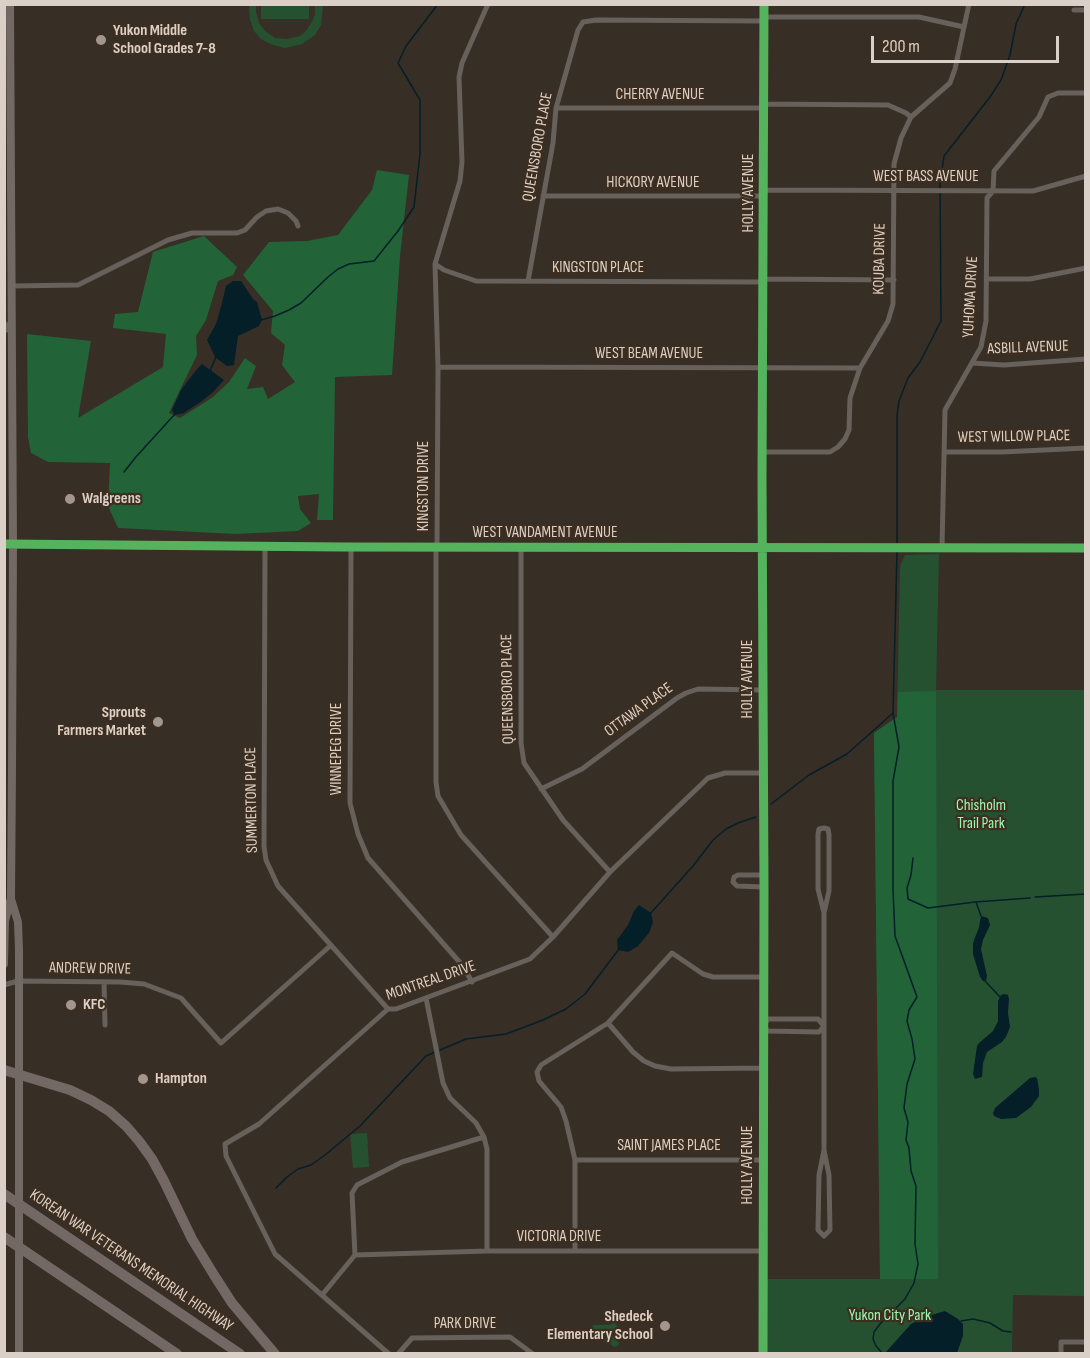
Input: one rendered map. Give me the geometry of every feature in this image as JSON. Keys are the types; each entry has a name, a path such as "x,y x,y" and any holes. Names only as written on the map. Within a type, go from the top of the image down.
{"highway":[{"path":"4,1070 70,1090 109,1111 126,1126 152,1159 192,1239 232,1303 275,1353"},
{"name":"KOREAN WAR VETERANS MEMORIAL HIGHWAY","path":"4,1194 240,1353"},
{"path":"4,1237 177,1353"}],"street":[{"path":"4,964 5,921 10,897 7,327 10,286 10,4"},
{"name":"KINGSTON DRIVE","path":"488,4 462,63 459,77 462,162 460,181 435,264 438,367 436,782 438,796 461,835 553,937"},
{"name":"HOLLY AVENUE","path":"763,1353 764,4"},
{"name":"KOUBA DRIVE","path":"762,452 830,452 845,439 849,429 850,398 860,368 888,321 893,304 894,164 901,138 912,117 950,83 969,4"},
{"path":"1074,10 1086,10"},
{"name":"QUEENSBORO PLACE","path":"528,281 553,143 556,108 578,30 583,22 596,20 919,17 964,27"},
{"name":"YUHOMA DRIVE","path":"942,548 945,410 981,347 986,321 987,198 993,191 994,171 1039,117 1048,97 1058,93 1086,93"},
{"name":"CHERRY AVENUE","path":"556,108 888,105 912,117"},
{"name":"WEST BASS AVENUE","path":"764,193 894,190 1033,191 1086,176"},
{"name":"HICKORY AVENUE","path":"543,196 764,193"},
{"path":"10,286 78,285 168,240 192,233 237,233 245,230 266,210 278,209 288,213 296,220 298,226"},
{"name":"KINGSTON PLACE","path":"435,264 444,270 476,281 894,280"},
{"path":"987,279 1030,279 1086,268"},
{"name":"ASBILL AVENUE","path":"972,363 1004,365 1086,358"},
{"name":"WEST BEAM AVENUE","path":"438,367 860,368"},
{"name":"WEST WILLOW PLACE","path":"944,452 1086,448"},
{"name":"WEST VANDAMENT AVENUE","path":"9,544 763,549 1086,548"},
{"name":"SUMMERTON PLACE","path":"265,547 264,846 266,860 278,886 388,1010"},
{"name":"WINNEPEG DRIVE","path":"351,547 350,803 358,834 368,858 463,966 472,982"},
{"name":"QUEENSBORO PLACE","path":"521,548 521,743 524,763 563,820 610,872"},
{"name":"OTTAWA PLACE","path":"541,789 582,769 686,693 698,689 763,690"},
{"name":"MONTREAL DRIVE","path":"322,1295 275,1254 226,1156 225,1144 260,1124 388,1010 396,1010 530,959 553,937 610,872 708,778 725,773 763,773"},
{"path":"824,914 818,889 818,834 819,830 824,828 828,829 829,835 829,891 824,914 824,1150 819,1175 818,1230 824,1236 830,1230 829,1175 824,1150"},
{"path":"763,875 738,875 734,877 733,882 737,886 764,887"},
{"path":"10,897 18,922 19,1353"},
{"name":"ANDREW DRIVE","path":"4,985 18,981 144,984 181,998 221,1043 330,945"},
{"path":"575,1251 575,1160 561,1107 539,1081 537,1072 541,1065 608,1023 672,953 703,974 713,977 764,977"},
{"path":"104,982 105,1024"},
{"path":"426,998 443,1083 450,1098 476,1123 484,1137 487,1149 487,1251"},
{"path":"768,1019 818,1019 824,1026 819,1032 768,1032 763,1026 768,1019"},
{"path":"608,1023 633,1052 655,1066 671,1069 763,1068"},
{"path":"389,1353 322,1295 356,1255 352,1193 357,1185 402,1162 484,1137"},
{"name":"SAINT JAMES PLACE","path":"575,1160 763,1160"},
{"name":"VICTORIA DRIVE","path":"356,1255 487,1251 764,1251"},
{"name":"PARK DRIVE","path":"398,1353 412,1338 510,1337 533,1353"},
{"path":"1061,1353 1061,1342 1086,1342"}],"green space":[{"path":"249,5 256,5 259,23 275,38 287,39 300,36 305,32 315,14 315,5 323,5 321,25 315,35 302,44 285,48 273,45 261,39 254,31 250,20"},
{"path":"261,5 309,5 309,19 261,19"},
{"path":"377,170 409,175 400,256 392,375 335,377 333,520 317,520 319,494 298,496 300,509 311,523 298,531 235,534 118,528 108,506 110,463 48,462 31,453 28,437 27,334 91,341 78,418 163,367 166,334 113,328 115,314 138,312 153,252 204,236 237,267 233,275 218,281 206,320 196,336 197,355 169,413 180,418 213,397 229,382 245,358 256,366 247,389 263,387 268,399 295,382 282,365 285,345 271,333 273,311 243,275 269,242 307,241 338,235 372,190"},
{"name":"Chisholm Trail Park","path":"939,554 936,690 1085,690 1085,1296 1013,1295 1012,1353 766,1354 767,1279 880,1279 874,733 897,717 900,566 905,555"},
{"path":"936,691 938,1279 880,1279 874,733 897,717 898,692"},
{"path":"367,1133 369,1167 353,1168 350,1134"},
{"path":"613,1323 618,1327 613,1333 619,1343 618,1346 614,1347 607,1341 604,1342 598,1338 599,1335 590,1330 593,1325"}],"water":[{"path":"233,281 241,281 257,302 262,320 259,326 238,336 234,365 227,366 215,357 207,340 216,324 226,286"},
{"path":"202,364 224,380 202,401 184,413 175,415 172,410 181,390"},
{"path":"639,905 651,913 653,922 649,933 638,946 628,952 618,950 617,940"},
{"path":"981,916 988,918 990,925 981,949 987,976 986,982 980,977 973,954 973,943"},
{"path":"1004,994 1008,995 1009,999 1010,1027 1002,1042 987,1052 982,1077 975,1079 973,1074 977,1046 993,1031 998,1021 998,1001"},
{"path":"1035,1077 1039,1096 1031,1107 1016,1118 1001,1119 994,1116 995,1108 1030,1078"},
{"path":"945,1311 963,1324 963,1336 957,1353 885,1353 911,1324"}],"waterway":[{"path":"261,320 301,303 338,269 349,264 374,261 414,207 420,154 420,100 398,63 406,46 438,4"},
{"path":"897,544 897,415 899,401 908,378 920,362 941,321 940,184 944,156 1001,80 1010,55 1016,24 1025,4"},
{"path":"210,371 216,357"},
{"path":"124,472 175,414"},
{"path":"883,1354 873,1339 874,1332 905,1299 914,1283 918,1264 915,1244 916,1186 906,1140 908,1122 904,1108 907,1084 915,1059 907,1021 909,1010 917,997 895,936 893,889 893,781 899,747 893,713 897,552"},
{"path":"771,804 809,775 847,754 893,713"},
{"path":"650,914 713,840 726,829 756,817"},
{"path":"913,858 907,888 908,899 928,908 1030,898"},
{"path":"1035,897 1086,894"},
{"path":"976,902 981,916"},
{"path":"440,1050 466,1039 506,1034 566,1009 585,994 619,949"},
{"path":"986,982 1000,997"},
{"path":"276,1188 298,1169 311,1165 325,1155 360,1126 426,1056 435,1052"},
{"path":"961,1321 973,1319 1011,1332"}],"cycle path":[{"path":"763,1354 764,4"},
{"path":"4,544 1086,548"}],"place":[{"name":"Yukon Middle School Grades 7-8","path":"101,40"},
{"name":"Walgreens","path":"70,499"},
{"name":"Sprouts Farmers Market","path":"158,722"},
{"name":"KFC","path":"71,1005"},
{"name":"Hampton","path":"143,1079"},
{"name":"Shedeck Elementary School","path":"665,1326"}],"park label":[{"name":"Yukon City Park","path":"890,1316"}]}
